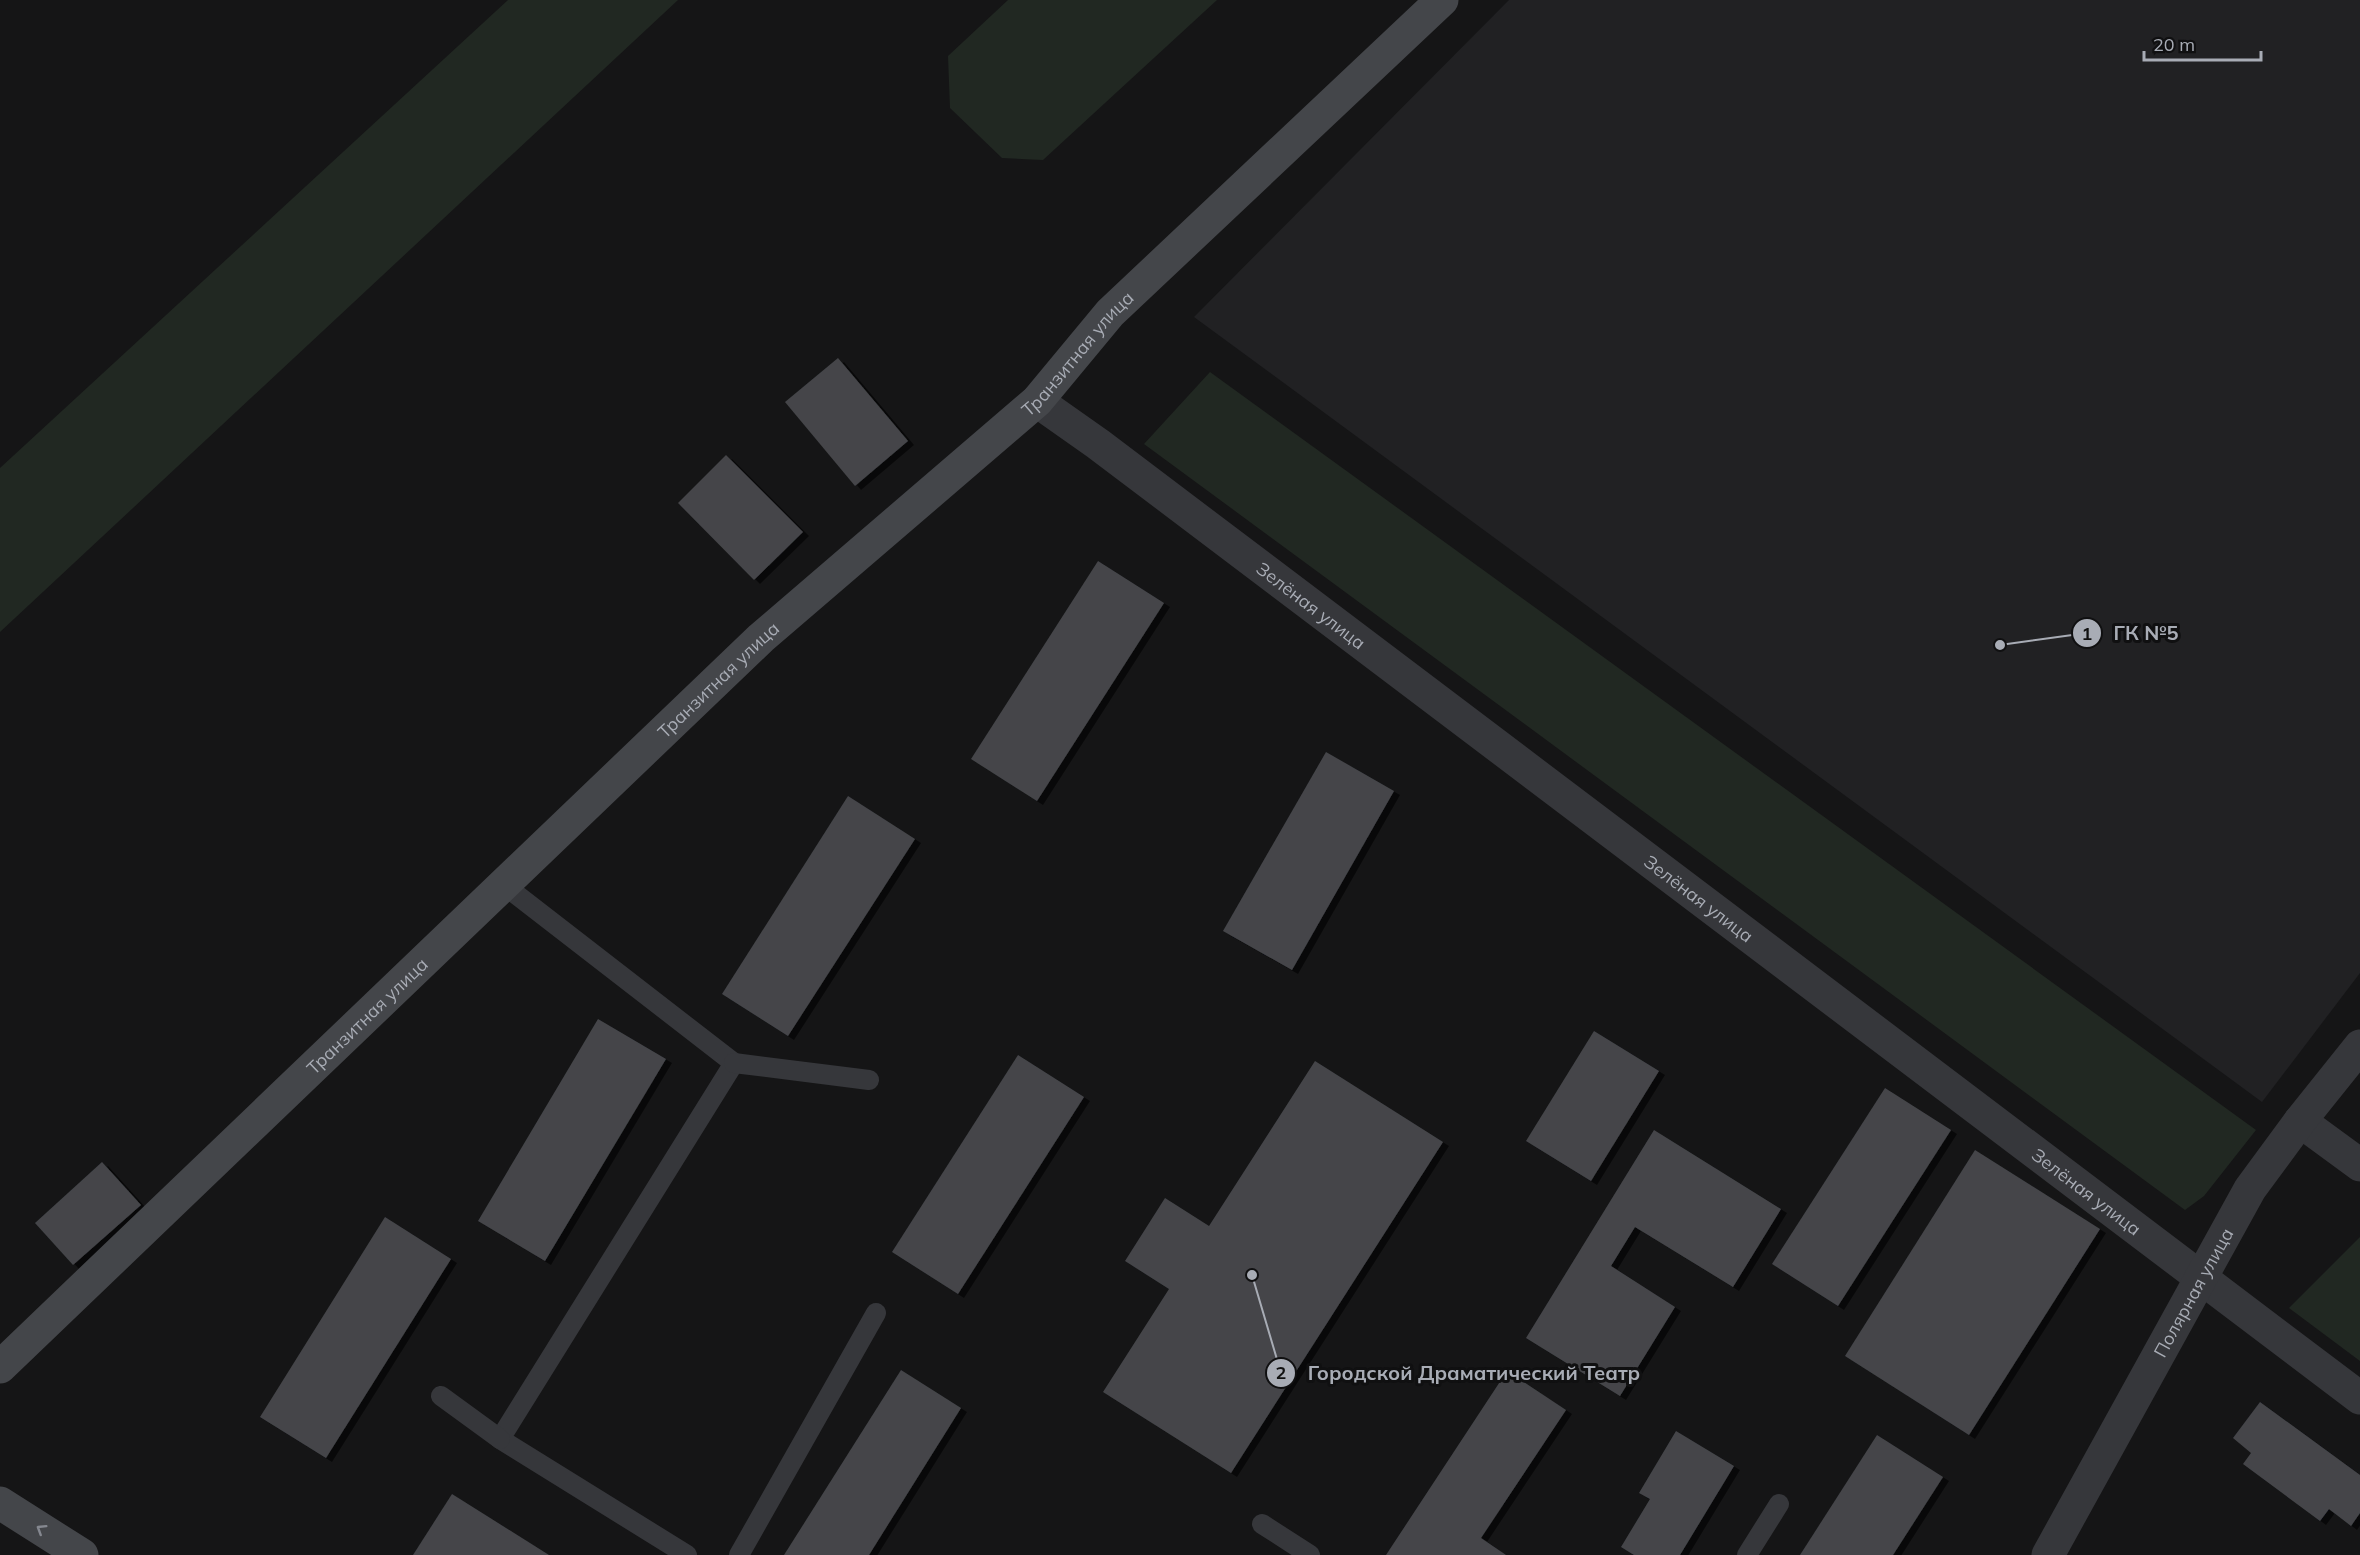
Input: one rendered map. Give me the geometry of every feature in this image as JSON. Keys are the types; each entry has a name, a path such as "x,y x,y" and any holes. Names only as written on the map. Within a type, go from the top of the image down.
{"street":[{"name":"Транзитная улица","path":"0,1367 762,639 1037,401 1110,313 1442,0"},
{"name":"Зелёная улица","path":"1037,401 1098,444 2360,1398"},
{"name":"Полярная улица","path":"2048,1555 2250,1189 2300,1121 2360,1046"},
{"path":"2300,1121 2360,1165"},
{"path":"0,1503 82,1555"}],"lane":[{"path":"504,885 734,1063 869,1080"},
{"path":"500,1439 734,1063"},
{"path":"739,1555 876,1312"},
{"path":"441,1396 500,1439 687,1555"},
{"path":"1747,1555 1779,1504"},
{"path":"1262,1524 1310,1555"}],"shaded area":[{"path":"508,0 678,0 0,632 0,468"},
{"path":"1008,0 1217,0 1043,160 1002,158 950,108 948,56"},
{"path":"1509,0 2360,0 2360,973 2262,1102 1194,317"},
{"path":"1210,372 2256,1130 2204,1196 2185,1210 1144,444"},
{"path":"2360,1237 2360,1361 2289,1308"}],"building":[{"path":"838,358 908,441 855,486 785,402"},
{"path":"726,455 803,532 754,580 678,503"},
{"path":"1098,561 1164,603 1037,801 971,759"},
{"path":"1326,752 1394,791 1292,970 1223,931"},
{"path":"848,796 915,839 788,1036 722,994"},
{"path":"598,1019 666,1059 545,1261 478,1221"},
{"path":"1594,1031 1659,1071 1591,1181 1526,1141"},
{"path":"1018,1055 1084,1097 958,1294 892,1252"},
{"path":"1315,1061 1443,1142 1231,1473 1103,1392 1169,1289 1125,1261 1165,1198 1209,1226"},
{"path":"1885,1088 1951,1130 1838,1306 1772,1264"},
{"path":"1654,1130 1781,1209 1733,1287 1635,1227 1611,1266 1675,1307 1620,1396 1526,1338"},
{"path":"1975,1150 2100,1229 1969,1435 1845,1356"},
{"path":"102,1162 141,1205 73,1265 35,1223"},
{"path":"385,1217 451,1259 326,1458 260,1417"},
{"path":"901,1370 961,1408 869,1555 784,1555"},
{"path":"1507,1371 1566,1410 1481,1538 1506,1555 1386,1555"},
{"path":"2260,1402 2360,1475 2360,1513 2351,1526 2329,1509 2320,1521 2243,1464 2251,1453 2233,1438"},
{"path":"1676,1431 1734,1466 1680,1555 1634,1555 1621,1547 1650,1499 1639,1493"},
{"path":"1877,1435 1943,1477 1893,1555 1800,1555"},
{"path":"452,1494 549,1555 413,1555"}],"place":[{"name":"ГК №5","path":"2000,645"},
{"name":"Городской Драматический Театр","path":"1252,1275"}]}
